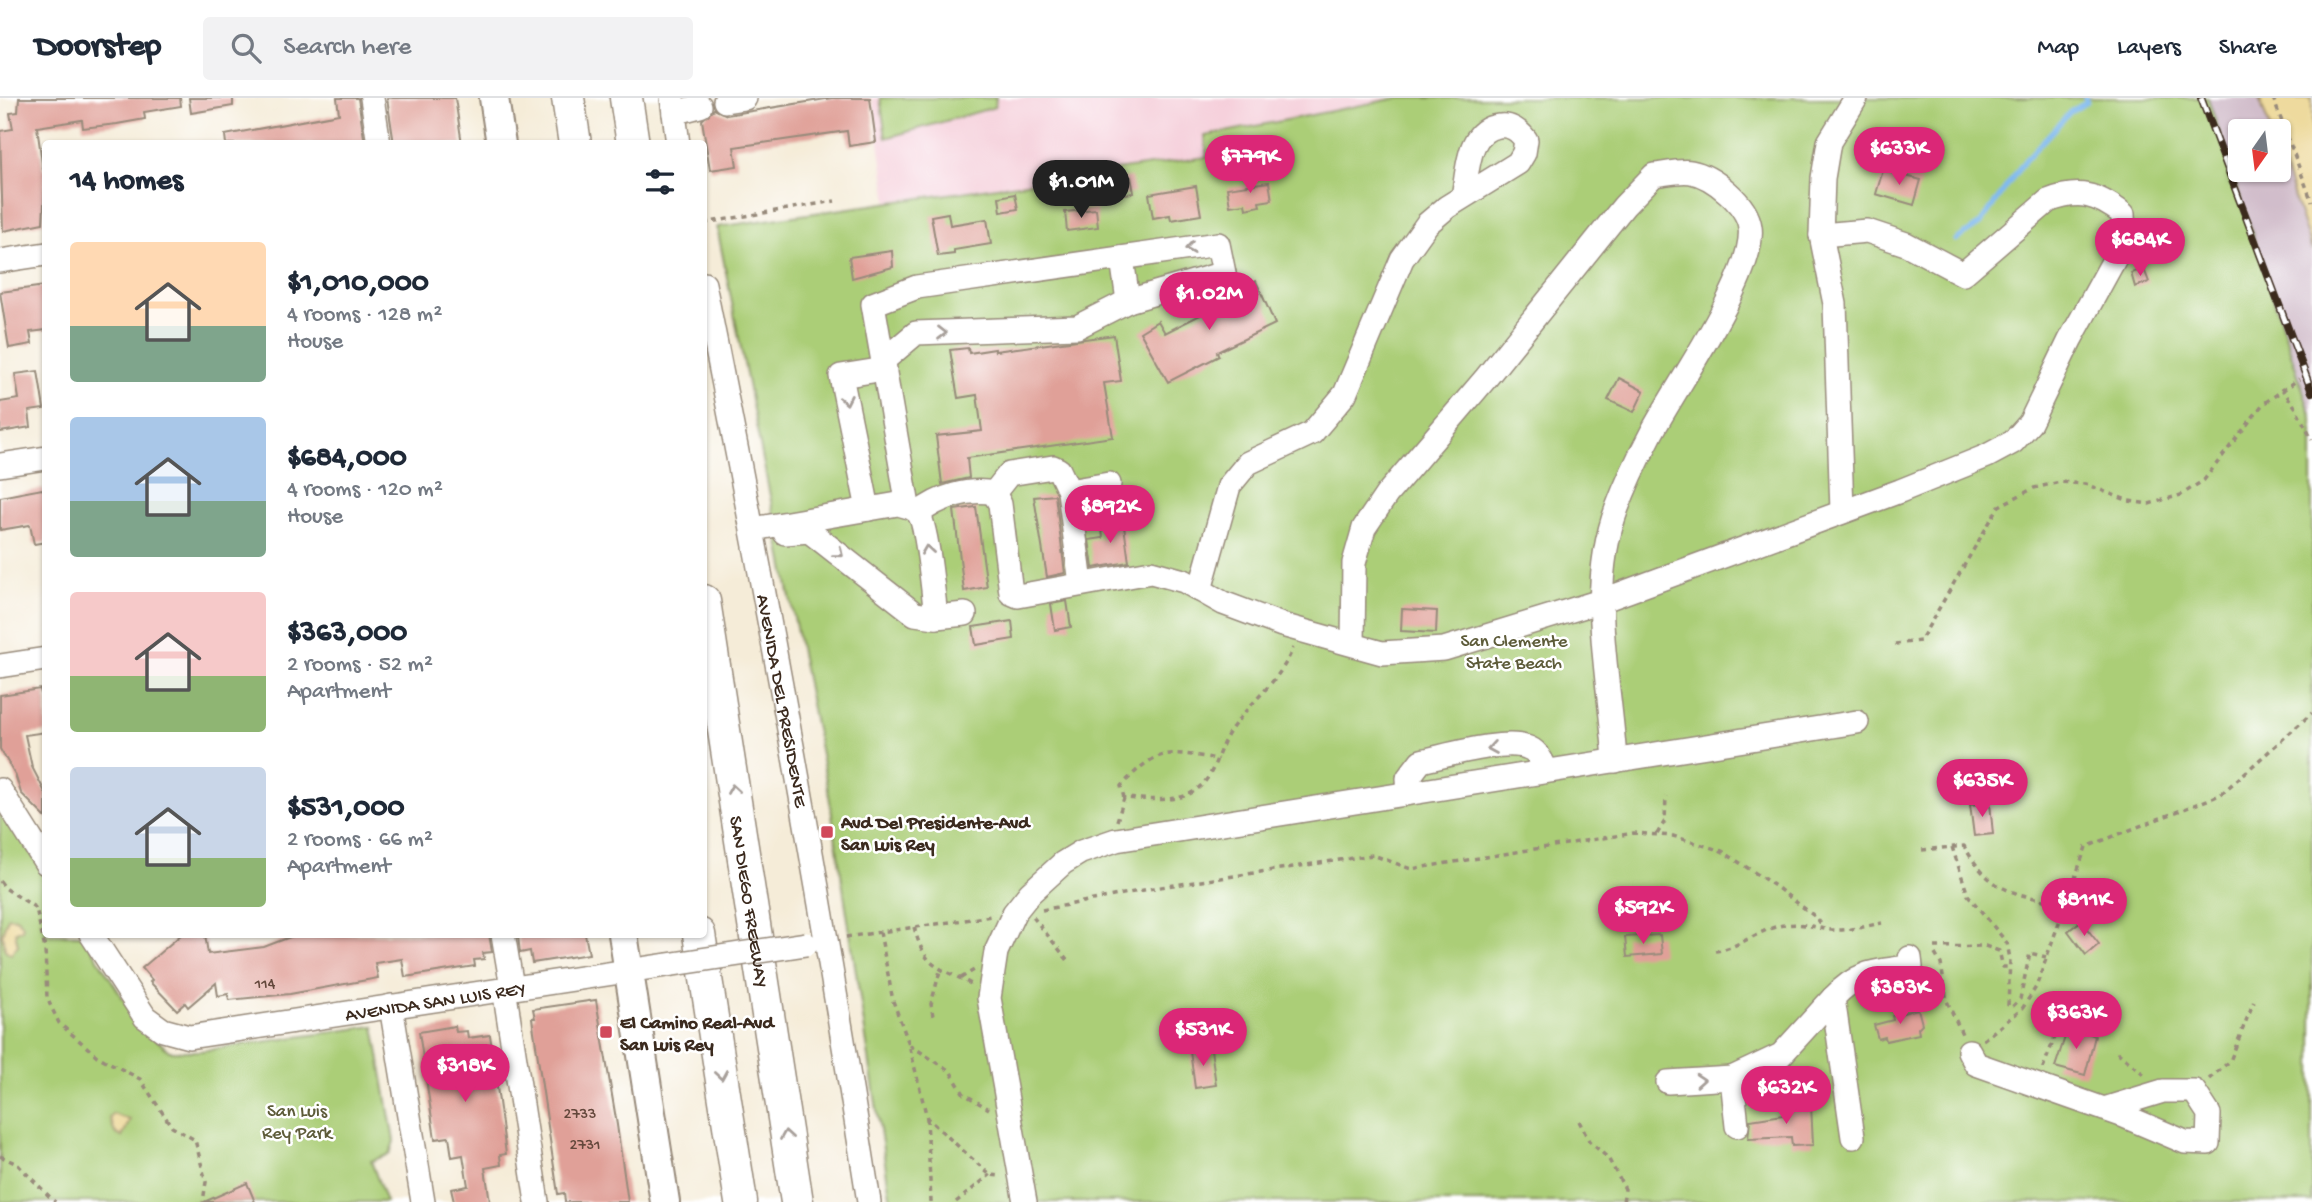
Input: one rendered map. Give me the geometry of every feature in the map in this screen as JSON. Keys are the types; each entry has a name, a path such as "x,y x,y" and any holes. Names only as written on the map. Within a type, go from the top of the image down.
{"highway":[{"path":"568,98 574,140"},
{"path":"626,98 632,140"},
{"name":"SAN DIEGO FREEWAY","path":"707,621 796,1202"},
{"path":"700,938 741,1202"}],"main road":[{"path":"494,98 500,140"},
{"path":"624,938 665,1202"}],"street":[{"path":"372,98 378,140"},
{"path":"1842,511 1835,304 1821,235 1823,178 1829,142 1856,98"},
{"path":"677,140 673,105 700,106"},
{"path":"1353,644 1354,563 1364,528 1387,494 1486,378 1624,206 1654,175 1690,172 1719,183 1750,224 1751,240 1738,280 1649,436 1616,510 1600,581 1602,646 1615,761"},
{"path":"754,535 898,504 913,510 940,498 984,491 995,494 1000,504 1011,593 1018,596 1151,572 1185,581 1223,603 1300,630 1382,653 1444,649 1601,601 1975,461 2013,442 2030,423 2070,340 2120,249 2124,227 2123,214 2096,196 2083,192 2065,194 2048,201 1963,274 1906,244 1867,231 1821,235"},
{"path":"1200,590 1229,486 1248,463 1312,433 1345,394 1402,259 1427,224 1463,197"},
{"path":"867,509 841,376 884,364 916,333 1077,327 1128,301 1224,273 1218,244 917,287 873,304 884,364 913,510 936,617"},
{"path":"0,261 42,255"},
{"path":"1122,258 1128,301"},
{"name":"AVENIDA DEL PRESIDENTE","path":"707,299 754,535 827,940 869,1202"},
{"path":"0,465 42,459"},
{"path":"995,494 1009,474 1053,467 1059,470 1069,491 1081,584"},
{"path":"1069,491 1109,484"},
{"path":"754,535 809,531 915,614 936,617 965,614"},
{"path":"0,666 42,660"},
{"path":"1025,1202 990,994 996,952 1014,913 1030,892 1063,863 1081,852 1116,840 1857,722"},
{"path":"1409,793 1408,778 1420,761 1511,744 1527,747 1538,754 1547,771"},
{"path":"0,790 42,857"},
{"name":"AVENIDA SAN LUIS REY","path":"94,938 145,1017 163,1030 189,1037 827,940"},
{"path":"503,938 537,1202"},
{"path":"1668,1082 1732,1078 1781,1055 1851,979 1872,971 1911,967 1910,958"},
{"path":"1833,998 1853,1137"},
{"path":"391,1006 423,1202"},
{"path":"1969,1051 1976,1064 2104,1109 2185,1142 2208,1143 2209,1114 2194,1091 2163,1091 2104,1109"},
{"path":"1732,1078 1737,1126"}],"path":[{"path":"2273,98 2312,202"},
{"path":"707,222 835,201"},
{"path":"1895,644 1920,641 1999,506 2034,488 2060,482 2085,484 2129,501 2149,504 2181,495 2204,480 2263,404 2281,388 2299,379"},
{"path":"2281,388 2296,408 2312,440"},
{"path":"1124,798 1152,800 1191,793 1210,777 1226,737 1284,670 1300,630"},
{"path":"1936,954 1941,964 1947,1001 1969,1051 2022,1009 2036,988 2086,847 2220,795 2312,713"},
{"path":"1116,840 1118,811 1124,798 1121,786 1144,761 1170,752 1218,759"},
{"path":"1657,834 1665,821 1666,796"},
{"path":"1070,963 1029,913 1154,888 1373,855 1410,869 1624,834 1657,834 1700,842 1722,851 1775,886 1817,918 1823,927"},
{"path":"1922,850 1964,846 1980,873 2016,894 2066,905"},
{"path":"1952,847 1968,895 2007,943 2010,967 2008,1005 2012,1006 2020,999 2030,953 2046,957"},
{"path":"0,881 5,888 36,908 42,935"},
{"path":"827,940 1014,913"},
{"path":"1715,951 1726,950 1776,927 1811,924 1832,930 1882,923"},
{"path":"914,927 921,952 940,971 990,994"},
{"path":"880,932 893,1001 909,1044 927,1118 931,1202"},
{"path":"43,938 47,998 59,1023 97,1056 140,1079 172,1127 195,1140 206,1182 203,1202"},
{"path":"1934,947 1985,946 1999,951 2003,967 2010,967"},
{"path":"933,1016 931,1004 940,971"},
{"path":"2194,1091 2230,1061 2254,1001"},
{"path":"2043,1068 2055,1037"},
{"path":"909,1044 950,1071 964,1094 984,1109 1009,1111"},
{"path":"2117,1052 2163,1091"},
{"path":"927,1118 990,1175 1021,1178"},
{"path":"1579,1121 1589,1141 1608,1158 1625,1189 1623,1202"},
{"path":"0,1156 17,1164 55,1202"},
{"path":"956,1202 990,1175"}],"shaded area":[{"path":"872,98 1397,98 1205,135 1207,157 888,201"},
{"path":"2185,98 2259,98 2267,119 2228,119 2228,182 2289,182 2312,251 2312,439"}],"green space":[{"path":"880,98 996,98 995,107 886,138"},
{"name":"San Clemente State Beach","path":"1397,98 2208,98 2228,160 2228,182 2235,182 2312,418 2312,1202 891,1202 829,795 717,227 1207,157 1205,136"},
{"name":"San Luis Rey Park","path":"0,803 42,870 42,938 85,938 138,1022 169,1051 200,1051 374,1026 394,1141 390,1154 371,1161 386,1202 0,1202"}],"sand":[{"path":"2259,98 2312,98 2312,251 2289,182 2291,119 2267,119"},
{"path":"8,917 16,918 23,925 22,930 15,932 18,945 11,954 5,950 2,934"},
{"path":"113,1114 130,1120 122,1137 115,1133 110,1118"}],"building":[{"path":"19,98 180,98 181,106 144,112 145,119 117,124 83,128 82,120 37,127 42,162 42,223 3,231 0,131 13,129 10,113 18,112"},
{"path":"189,98 233,98 233,106 191,113"},
{"path":"337,98 358,98 364,140 226,140 225,135 339,114"},
{"path":"387,98 455,98 461,140 393,140"},
{"path":"832,98 870,98 876,142 849,146 847,131 734,147 737,166 710,170 702,120 714,109 727,115"},
{"path":"1883,170 1921,180 1914,205 1876,194"},
{"path":"1131,177 1134,193 1117,195 1115,180"},
{"path":"1269,182 1272,200 1259,202 1260,206 1246,209 1245,204 1230,206 1227,188"},
{"path":"1196,186 1201,215 1171,220 1170,215 1153,218 1149,194"},
{"path":"1015,194 1018,209 1001,212 999,197"},
{"path":"1096,209 1098,227 1067,231 1065,212"},
{"path":"948,213 950,225 987,219 991,244 954,250 954,254 938,256 931,216"},
{"path":"892,251 893,267 852,278 849,257"},
{"path":"2144,269 2149,282 2135,287 2131,273"},
{"path":"1256,281 1275,324 1217,352 1219,356 1168,382 1140,332 1158,321 1165,333 1216,307 1213,302"},
{"path":"42,287 42,330 30,332 32,344 9,348 0,292"},
{"path":"1114,335 1121,381 1104,383 1113,437 967,458 969,478 942,484 936,436 982,431 977,395 958,398 950,350 968,348 969,353 995,351"},
{"path":"38,371 42,409 29,411 31,427 0,432 0,402 19,399 15,374"},
{"path":"1619,378 1644,391 1634,412 1608,400"},
{"path":"42,489 42,543 34,544 30,525 0,530 0,497"},
{"path":"1055,495 1065,573 1047,577 1034,497"},
{"path":"976,507 987,587 964,591 954,510"},
{"path":"1123,519 1129,562 1093,568 1089,540 1103,538 1101,522"},
{"path":"1067,601 1071,627 1055,630 1051,604"},
{"path":"1402,609 1437,611 1436,633 1401,631"},
{"path":"1012,621 1014,639 976,645 973,627"},
{"path":"40,689 42,693 42,733 25,735 32,767 42,786 42,814 21,793 15,774 0,749 0,695"},
{"path":"1990,803 1993,834 1974,836 1970,805"},
{"path":"2081,921 2099,944 2086,955 2068,931"},
{"path":"1660,935 1662,954 1627,957 1625,937"},
{"path":"177,938 206,938 208,954 264,947 288,938 490,938 492,952 483,953 484,959 474,960 475,966 405,977 402,959 375,963 378,978 290,994 229,1000 228,994 218,996 216,983 188,1007 185,1003 177,1010 150,982 152,980 142,968"},
{"path":"518,938 586,938 589,954 532,963 530,951 520,953"},
{"path":"596,1000 628,1202 565,1202 564,1193 558,1194 532,1018 535,1018 533,1009"},
{"path":"1918,1009 1922,1024 1918,1028 1919,1034 1886,1041 1885,1037 1878,1039 1874,1025 1893,1020 1892,1016"},
{"path":"2069,1025 2095,1036 2085,1075 2055,1067"},
{"path":"455,1026 456,1032 467,1031 468,1038 490,1035 506,1154 500,1155 501,1165 485,1168 490,1202 454,1202 451,1189 468,1186 463,1155 452,1157 449,1137 435,1139 419,1032"},
{"path":"1211,1049 1216,1085 1195,1088 1190,1051"},
{"path":"1811,1104 1813,1145 1792,1146 1791,1137 1748,1139 1750,1120 1790,1114 1789,1106"},
{"path":"247,1183 255,1202 204,1202"}],"waterway":[{"path":"1956,240 1980,224 2025,160 2070,112 2087,102 2085,98"}],"railway":[{"path":"2201,98 2312,392"}],"place":[{"name":"Avd Del Presidente-Avd San Luis Rey","path":"827,832"},
{"name":"El Camino Real-Avd San Luis Rey","path":"606,1032"}]}
